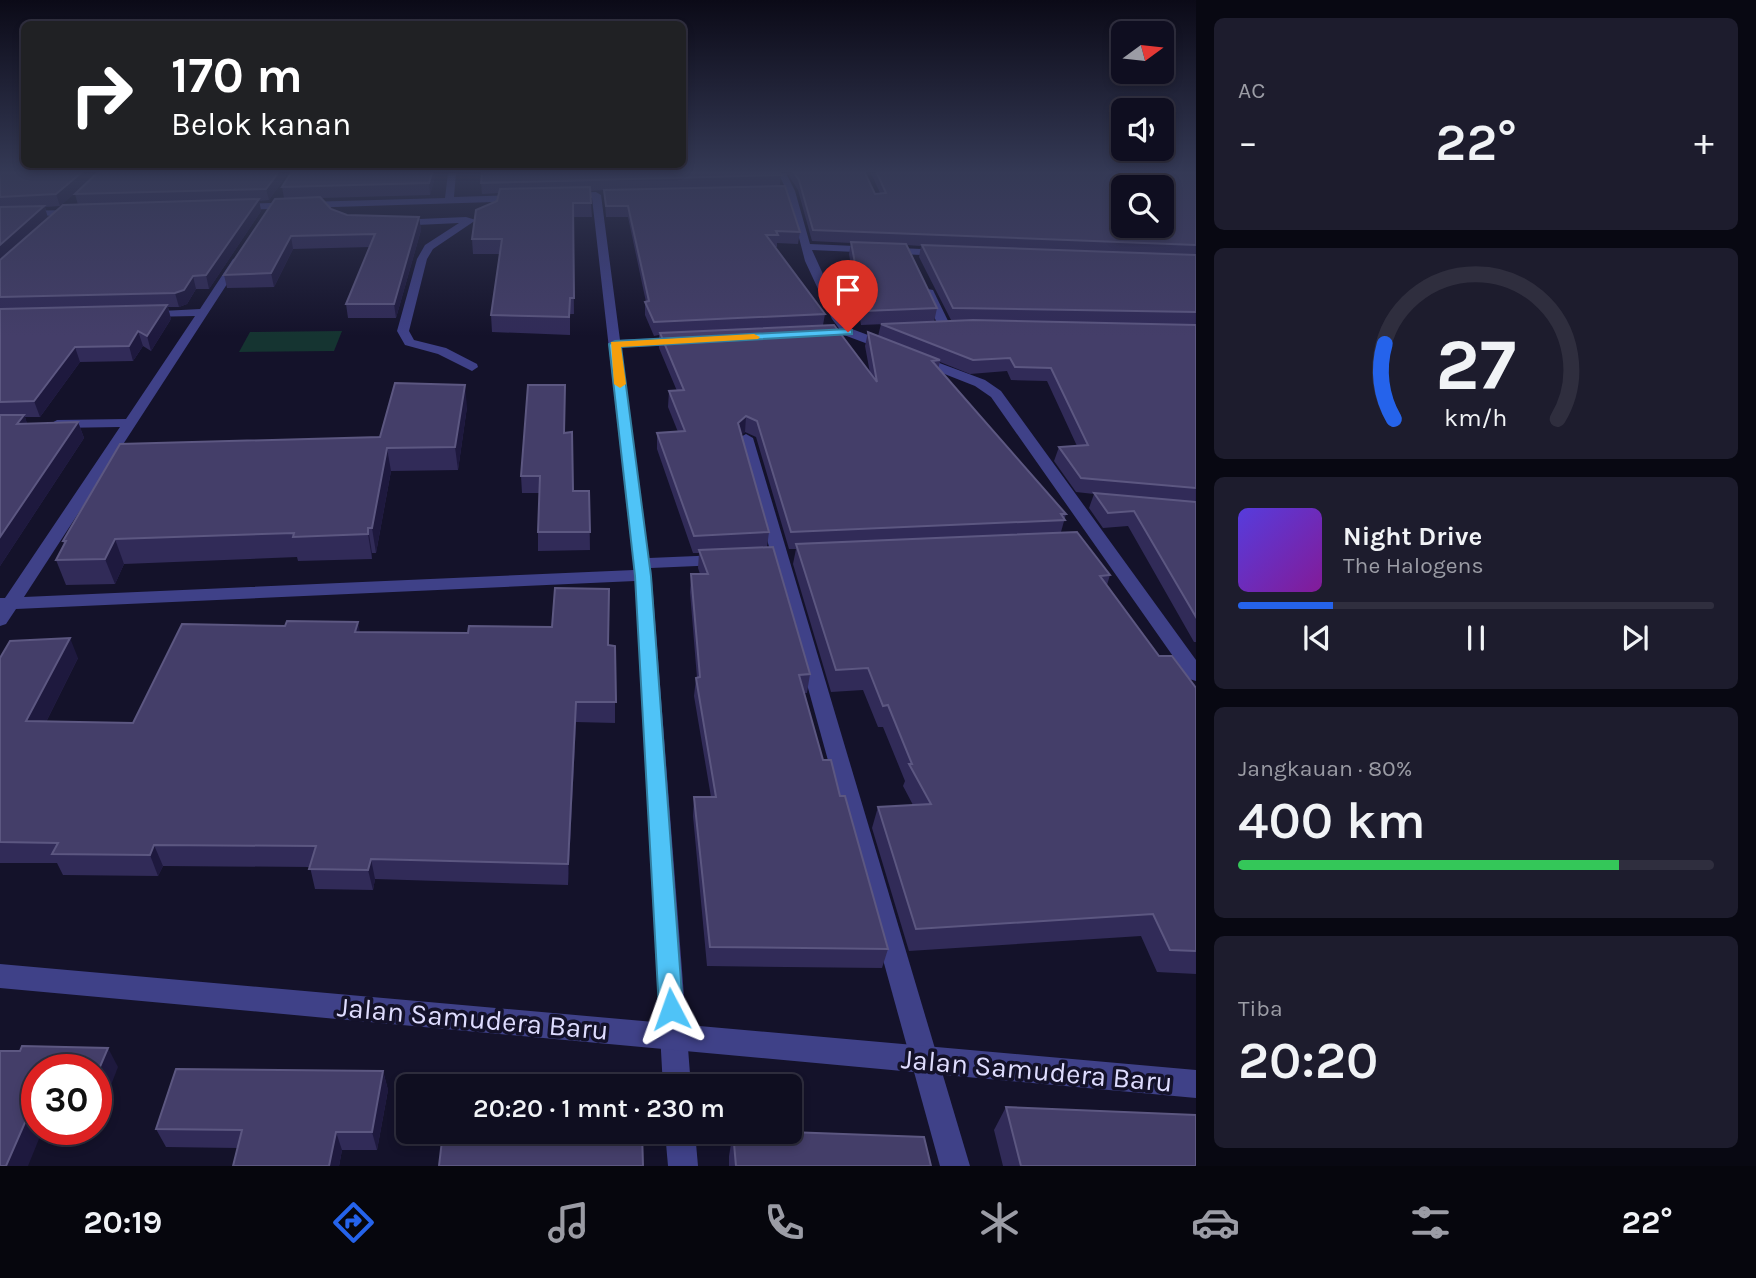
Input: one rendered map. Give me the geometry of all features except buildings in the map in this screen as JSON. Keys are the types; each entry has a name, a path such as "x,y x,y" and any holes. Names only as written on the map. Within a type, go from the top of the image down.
{"street":[{"path":"459,227 439,238 422,258 403,331 410,342 442,351 472,367"},
{"path":"606,227 615,344 643,569 676,1074"},
{"path":"798,227 838,319 841,332"},
{"path":"806,247 914,262 963,254"},
{"path":"0,620 5,604 246,248"},
{"path":"914,262 952,327 932,328"},
{"path":"136,314 204,312"},
{"path":"841,332 876,331"},
{"path":"841,332 992,390 1070,499 1094,543 1196,674"},
{"path":"615,344 697,340"},
{"path":"39,424 130,423"},
{"path":"747,438 789,557 955,1166"},
{"path":"1070,499 1095,501"},
{"path":"757,558 789,557"},
{"path":"5,604 643,569 731,559"},
{"name":"Jalan Samudera Baru","path":"0,976 1196,1084"},
{"path":"681,1144 683,1166"}],"green space":[{"path":"342,331 334,351 239,352 250,332"}],"slow traffic":[{"path":"620,384 615,344 754,337"}],"route":[{"path":"671,1009 643,576 615,344 848,332"}]}
